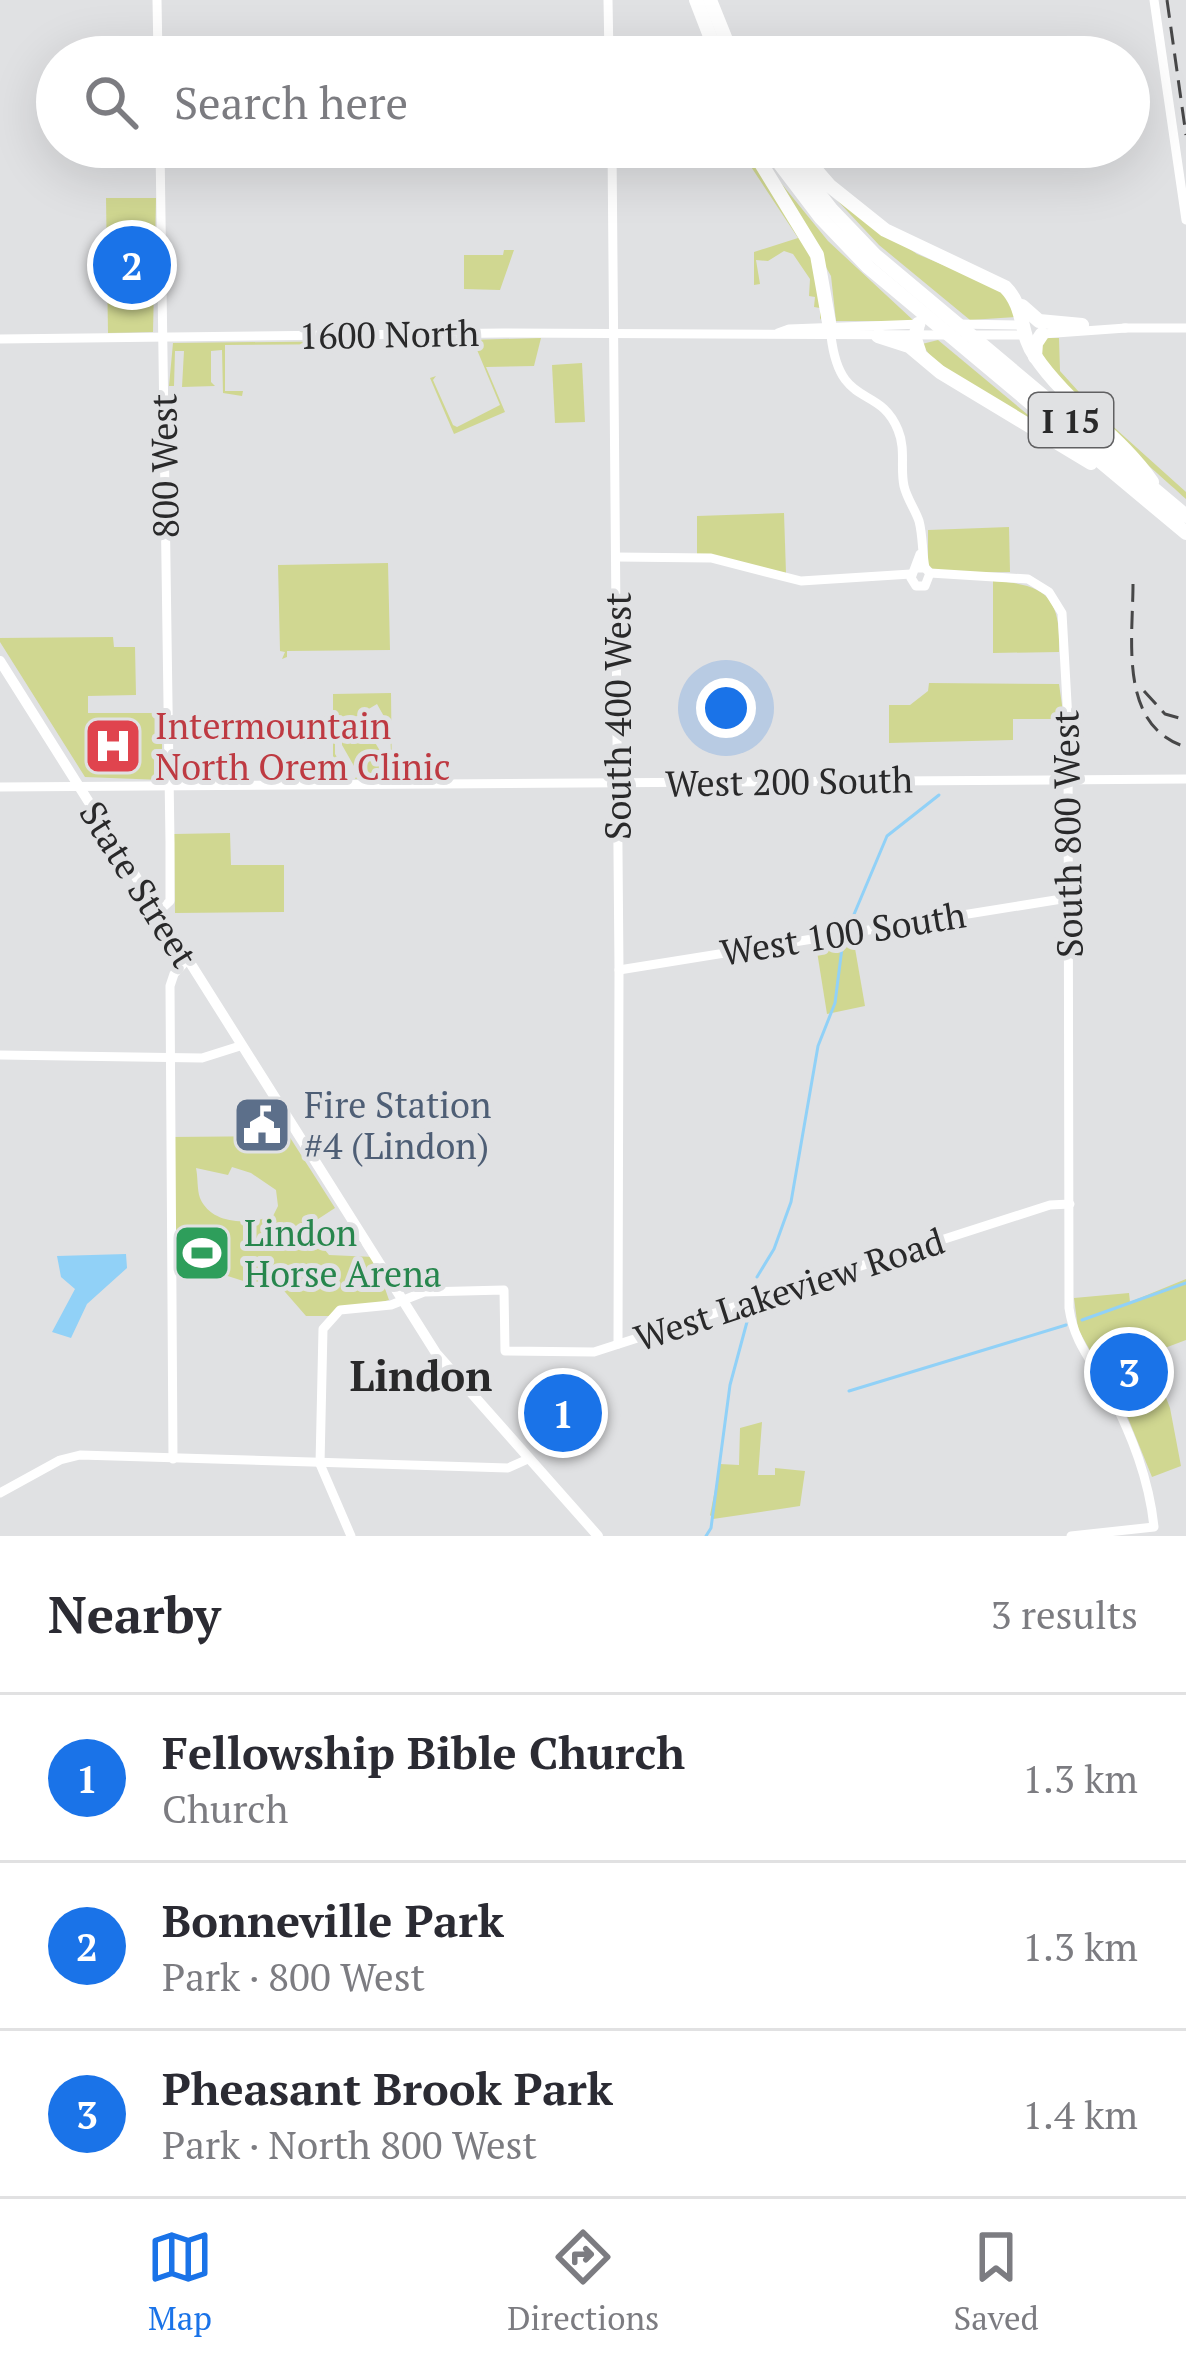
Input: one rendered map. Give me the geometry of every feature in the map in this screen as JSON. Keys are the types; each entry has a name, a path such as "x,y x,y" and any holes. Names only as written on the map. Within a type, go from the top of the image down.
{"highway":[{"path":"696,0 710,36"},
{"path":"710,0 725,36"},
{"path":"764,168 817,255 831,332"},
{"name":"I 15","path":"783,168 830,228 920,326 958,344 1186,533"},
{"name":"I 15","path":"800,168 856,237 1186,516"},
{"path":"814,168 885,230 1005,287 1039,321 1082,325"},
{"path":"1018,303 1036,343 1035,357 1136,459 1162,496"},
{"path":"920,326 916,344 925,361"},
{"path":"878,336 904,343 925,361 1136,492"}],"main road":[{"name":"State Street","path":"0,662 403,1300"},
{"path":"403,1300 436,1353 598,1536"}],"street":[{"path":"157,0 158,36"},
{"path":"608,0 609,36"},
{"path":"1154,0 1186,220"},
{"name":"800 West","path":"158,913 170,901 160,168"},
{"name":"South 400 West","path":"612,168 618,1344"},
{"name":"1600 North","path":"1030,331 1082,325 1126,328"},
{"name":"1600 North","path":"0,340 778,333 789,328 878,336 920,326"},
{"name":"1600 North","path":"831,332 920,326 1030,331 1186,328"},
{"path":"616,557 711,558 801,581 921,574 918,519 904,488 899,433 886,412 842,378 831,332"},
{"name":"South 800 West","path":"921,574 1036,582 1055,600 1063,620 1069,779 1071,1322 1082,1352 1131,1436 1148,1487 1154,1527 1071,1536"},
{"name":"West 200 South","path":"0,787 1186,779"},
{"name":"West 100 South","path":"619,970 1068,898"},
{"path":"173,1459 170,986 187,960"},
{"path":"0,1054 216,1057 240,1046"},
{"name":"West Lakeview Road","path":"403,1300 439,1290 504,1290 506,1351 582,1354 1050,1205 1070,1204"},
{"path":"350,1536 320,1464 322,1335 329,1318 346,1308 403,1300"},
{"path":"0,1493 60,1460 80,1455 500,1468 528,1459"}],"green space":[{"path":"752,168 758,168 809,248 820,320 815,297 809,296 810,279 793,254 784,251 768,261 756,260 760,284 754,285 754,252 798,238"},
{"path":"772,172 828,241 914,321 836,321 831,276"},
{"path":"106,198 156,198 153,332 108,333"},
{"path":"835,198 917,254 991,285 1007,296 1016,317 970,320 879,245"},
{"path":"504,250 514,250 500,290 464,289 464,255 503,255"},
{"path":"541,338 534,366 486,367 505,412 454,434 430,378 436,376 433,380 457,427 500,405 469,340"},
{"path":"1059,338 1060,371 1088,402 1107,405 1107,421 1186,492 1186,499 1059,379 1038,343"},
{"path":"938,340 1051,434 935,363 922,344"},
{"path":"173,343 361,344 225,345 225,391 243,391 242,396 223,393 222,350 211,351 215,386 182,387 184,351 175,351 174,386 169,386"},
{"path":"582,363 585,422 555,423 552,365"},
{"path":"784,513 786,573 697,554 697,516"},
{"path":"1009,527 1010,572 936,573 928,564 928,530"},
{"path":"388,563 390,650 287,651 282,659 278,565"},
{"path":"993,581 1026,586 1047,597 1057,619 1059,652 993,653"},
{"path":"113,637 114,647 135,647 136,695 88,696 88,713 162,713 162,780 85,777 0,642 0,638"},
{"path":"929,683 1059,684 1064,719 1013,719 1013,740 889,743 889,705 910,705 928,691"},
{"path":"391,693 392,779 390,727 377,704 335,729 335,754 350,778 333,778 333,694"},
{"path":"364,724 383,756 380,779 355,779 358,773 342,745 342,737"},
{"path":"230,833 231,865 284,865 284,912 175,913 174,834"},
{"path":"852,931 865,1006 827,1014 815,939"},
{"path":"289,1136 335,1208 312,1223 310,1231 329,1255 374,1257 389,1300 329,1316 306,1316 279,1285 259,1286 171,1258 170,1137","holes":["232,1167 276,1190 278,1206 273,1216 243,1221 222,1218 200,1198 196,1168 228,1175"]},
{"path":"1186,1279 1186,1340 1149,1354 1170,1408 1181,1466 1152,1477 1128,1418 1078,1329 1074,1298 1129,1293 1130,1302"},
{"path":"762,1422 758,1475 775,1475 775,1468 805,1471 800,1506 713,1519 720,1464 739,1465 740,1428"}],"water":[{"path":"126,1254 127,1268 87,1304 71,1338 52,1332 75,1289 61,1277 57,1256"}],"waterway":[{"path":"847,931 887,836 939,795"},
{"path":"757,1277 774,1249 791,1202 818,1046 835,1003 843,940"},
{"path":"1082,1320 1186,1283"},
{"path":"706,1536 711,1528 730,1385 751,1307"},
{"path":"849,1391 1066,1325"}],"railway":[{"path":"1167,0 1186,135"},
{"path":"1133,584 1132,654 1139,701 1164,736 1186,747"},
{"path":"1144,691 1165,714 1186,720"}],"place":[{"name":"Bonneville Park","path":"132,265"},
{"name":"Intermountain North Orem Clinic","path":"113,746"},
{"name":"Fire Station #4 (Lindon)","path":"262,1125"},
{"name":"Lindon Horse Arena","path":"202,1253"},
{"name":"Pheasant Brook Park","path":"1129,1372"},
{"name":"Fellowship Bible Church","path":"563,1413"}],"district":[{"name":"Lindon","path":"421,1375"}]}
